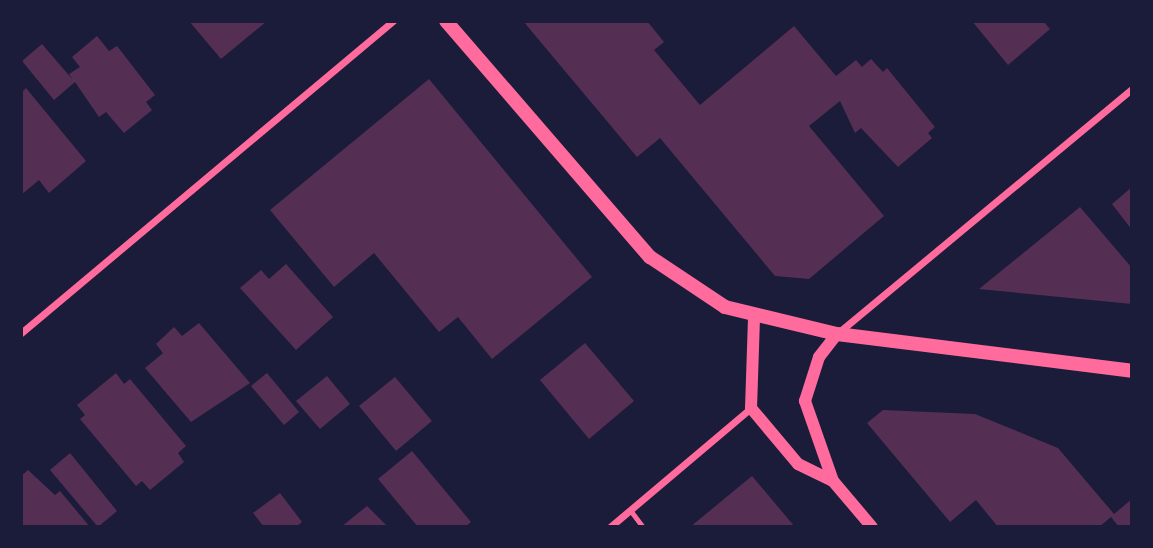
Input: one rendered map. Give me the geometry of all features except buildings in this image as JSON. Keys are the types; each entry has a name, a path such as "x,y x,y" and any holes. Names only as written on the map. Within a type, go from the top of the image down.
{"main road":[{"path":"446,21 650,257 691,288 754,318 837,334 1132,371"}],"street":[{"path":"21,332 393,21"},
{"path":"872,527 833,481 805,401 819,357 837,334 1132,89"},
{"path":"754,318 751,408 798,464 833,481"},
{"path":"610,527 751,408"}],"lane":[{"path":"630,510 643,527"}]}
